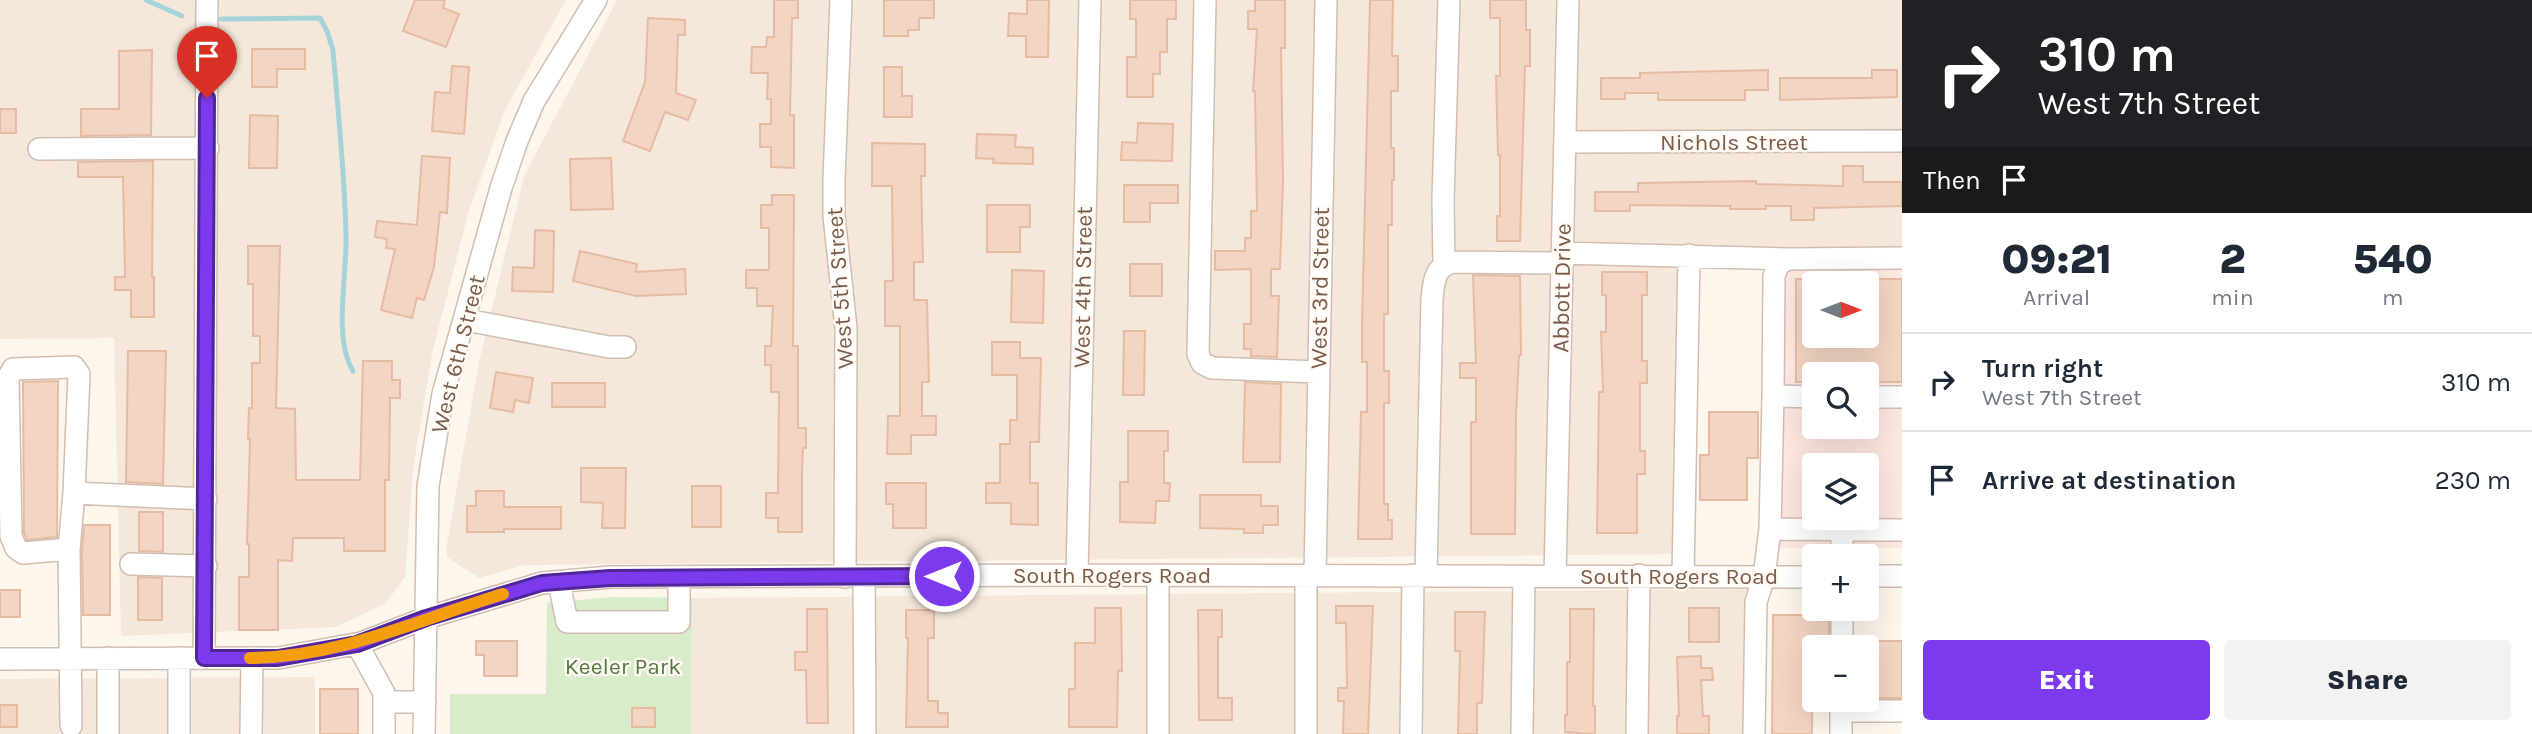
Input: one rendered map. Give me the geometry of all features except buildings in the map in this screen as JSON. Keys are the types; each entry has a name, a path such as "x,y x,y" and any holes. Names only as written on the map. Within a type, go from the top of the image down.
{"street":[{"path":"204,658 207,0"},
{"name":"West 6th Street","path":"424,734 428,486 443,394 501,188 517,141 534,101 596,0"},
{"name":"West 5th Street","path":"841,0 834,216 846,328 854,577 865,734"},
{"name":"West 4th Street","path":"1077,575 1090,0"},
{"path":"1205,0 1198,354 1202,363 1212,369 1319,372"},
{"name":"West 3rd Street","path":"1306,734 1319,372 1326,0"},
{"path":"1444,265 1443,200 1449,0"},
{"name":"Abbott Drive","path":"1555,576 1568,0"},
{"name":"Nichols Street","path":"1565,142 1902,141"},
{"path":"39,149 208,148"},
{"path":"1683,576 1689,255"},
{"path":"1411,734 1434,281 1437,271 1454,262 1563,258 1689,255 1902,258"},
{"path":"1754,734 1756,602 1764,576 1770,529 1774,276 1778,265 1787,258"},
{"path":"466,320 596,345 625,346"},
{"path":"69,549 23,553 16,548 11,536 8,378 13,369 74,367 79,373 69,549 71,726"},
{"path":"1773,396 1802,397"},
{"path":"1879,397 1902,397"},
{"path":"74,493 206,499"},
{"path":"1770,529 1802,529"},
{"path":"1842,530 1842,544"},
{"path":"1879,530 1902,530"},
{"path":"131,564 206,566"},
{"name":"South Rogers Road","path":"0,659 278,658 357,644 426,618 517,589 610,578 1077,575 1802,577"},
{"path":"1158,575 1158,734"},
{"path":"1637,734 1639,575"},
{"path":"1521,734 1524,576"},
{"path":"1879,576 1902,576"},
{"path":"559,582 567,622 679,622 679,577"},
{"path":"357,644 384,693 384,734"},
{"path":"108,658 108,734"},
{"path":"178,734 179,658"},
{"path":"251,734 252,658"},
{"path":"384,702 425,702"},
{"path":"1879,709 1902,711"},
{"path":"1841,712 1841,734"}],"shaded area":[{"path":"0,0 566,0 504,112 468,214 432,354 413,469 405,577 386,603 336,627 121,636 114,338 0,339"},
{"path":"617,0 1902,0 1902,248 1682,248 1676,554 525,565 479,578 447,557 447,544 479,362 524,176"},
{"path":"1768,248 1902,248 1902,548 1879,548 1879,544 1802,544 1802,548 1764,548"},
{"path":"1749,589 1747,734 691,734 692,598"},
{"path":"315,677 315,734 0,734 0,679"}],"green space":[{"name":"Keeler Park","path":"611,597 692,598 691,734 450,734 450,694 546,694 547,603"}],"waterway":[{"path":"146,0 182,16"},
{"path":"221,19 320,18 327,31 333,50 344,191 346,253 342,324 347,357 353,371"}],"slow traffic":[{"path":"250,658 278,658 361,643 426,618 503,594"}],"route":[{"path":"207,98 204,658 278,658 357,644 426,618 542,583 610,578 944,576"}]}
